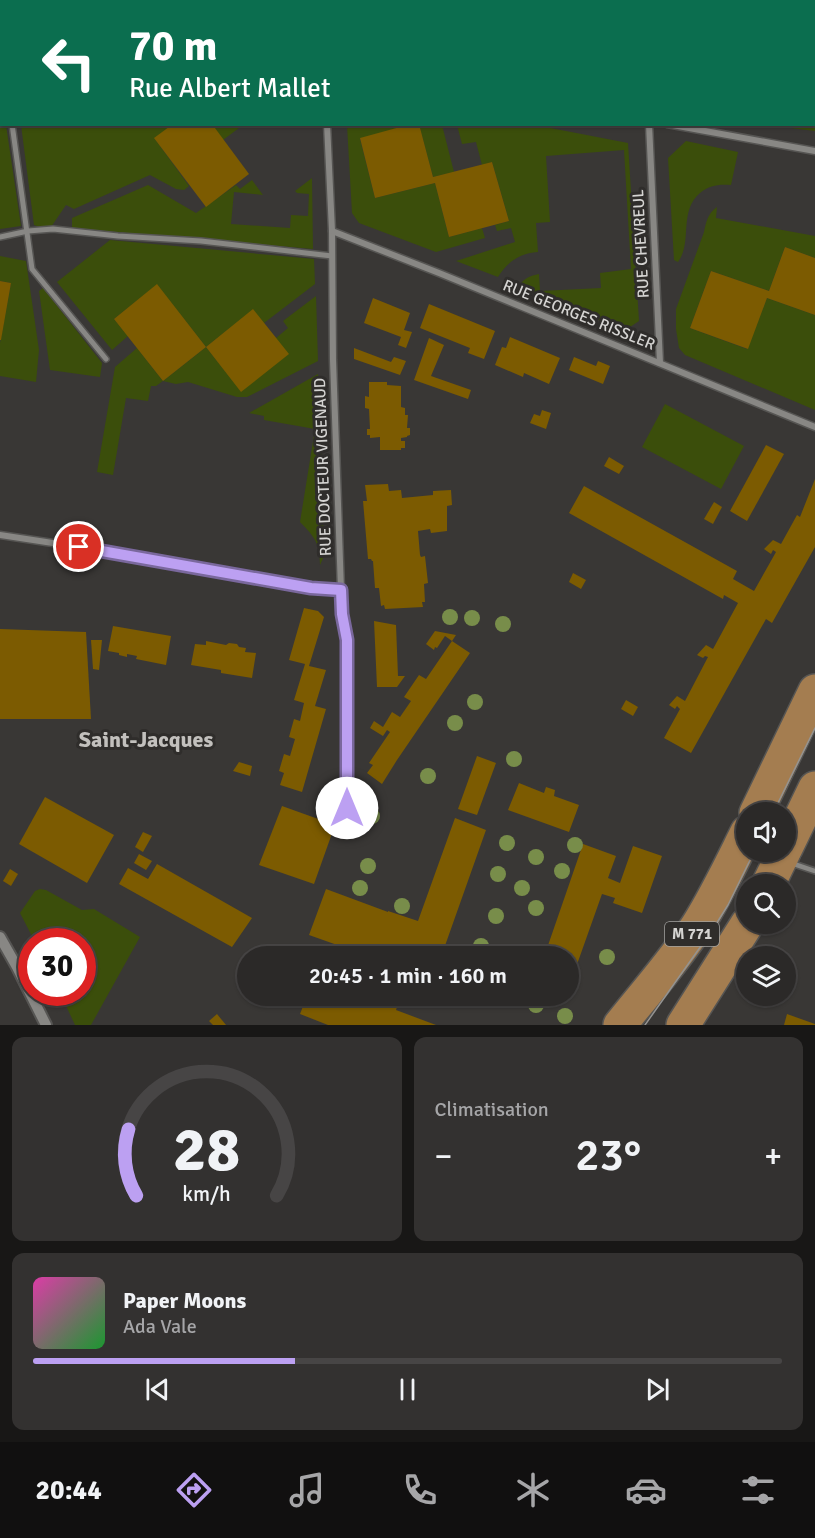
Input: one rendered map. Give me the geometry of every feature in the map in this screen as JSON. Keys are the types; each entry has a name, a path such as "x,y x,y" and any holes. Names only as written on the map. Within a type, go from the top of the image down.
{"main road":[{"path":"761,802 815,691"},
{"path":"796,828 815,788"},
{"name":"M 771","path":"620,1025 695,929 721,886 736,855"},
{"name":"M 771","path":"683,1025 741,934"}],"street":[{"path":"12,126 32,269 106,359"},
{"name":"RUE DOCTEUR VIGENAUD","path":"327,126 341,590 342,614 347,640 347,808"},
{"name":"RUE CHEVREUL","path":"649,126 660,363"},
{"path":"678,126 815,151"},
{"path":"0,237 53,229 332,256"},
{"name":"RUE GEORGES RISSLER","path":"332,231 815,427"},
{"path":"0,535 311,588 341,590"},
{"path":"0,937 46,1025"}],"lane":[{"path":"784,862 815,871"}],"green space":[{"path":"0,126 6,126 21,226 0,229"},
{"path":"21,126 172,126 155,139 189,186 184,190 176,189 150,175 74,209 66,205 49,230 34,225"},
{"path":"213,126 242,126 223,140"},
{"path":"347,126 407,126 360,139 375,198 435,183 449,237 482,228 485,238 436,252 359,223 352,213"},
{"path":"419,126 442,126 454,172 433,177"},
{"path":"457,126 540,126 628,143 639,321 624,331 519,286 528,278 539,274 540,291 601,288 600,273 631,269 624,150 546,156 550,222 536,223 538,252 525,254 515,259 498,277 456,261 515,242 511,228 497,231 495,225 509,221 492,162 482,165 476,142 462,144"},
{"path":"775,126 815,126 815,131"},
{"path":"686,141 738,152 731,185 711,187 700,193 693,201 687,218 685,245 678,262 674,260 668,158"},
{"path":"312,178 313,249 72,228 72,218 148,185 196,213 236,185 240,189 252,180 263,195 234,192 231,224 290,228 291,215 308,216 309,194 295,191"},
{"path":"717,207 716,218 815,236 815,258 785,247 769,291 711,271 690,328 747,349 767,298 815,315 815,410 685,355 679,348 676,309 708,218"},
{"path":"110,240 314,259 315,284 264,323 253,310 206,347 157,285 114,319 128,336 112,350 57,282"},
{"path":"0,256 26,261 39,350 36,382 0,376 0,343 11,283 0,281"},
{"path":"43,288 102,363 100,377 50,370 39,291"},
{"path":"316,296 318,361 247,397 237,397 188,382 176,384 163,381 206,347 241,391 276,338 288,328 283,321"},
{"path":"137,348 163,381 156,386 151,386 148,401 126,398 113,475 97,472 115,367"},
{"path":"318,374 324,556 320,565 316,541 300,522 315,429 264,420 264,416 249,413"},
{"path":"665,404 744,446 721,489 642,447"},
{"path":"46,890 82,910 94,909 140,937 91,1025 75,1025 66,1006 96,1006 96,928 28,928 20,913 35,891"}],"building":[{"path":"170,126 213,126 249,174 206,207 154,138"},
{"path":"404,126 420,126 433,177 492,162 509,221 449,237 435,183 375,198 360,138"},
{"path":"785,247 815,258 815,315 767,298 748,349 690,328 711,271 769,291"},
{"path":"0,281 11,283 1,340 0,340"},
{"path":"157,284 206,347 163,381 114,319"},
{"path":"373,298 410,313 404,330 412,332 406,348 398,345 401,337 364,323"},
{"path":"429,304 495,331 484,359 468,353 470,348 420,328"},
{"path":"253,309 289,354 241,392 206,347"},
{"path":"510,337 560,358 549,384 524,373 523,377 495,365 502,347 506,348"},
{"path":"429,338 444,345 431,376 471,390 468,399 414,380"},
{"path":"354,348 391,362 394,357 406,361 400,375 354,359"},
{"path":"574,357 596,366 598,361 610,366 603,384 569,370"},
{"path":"369,382 387,382 387,385 401,386 401,407 405,408 405,415 408,415 407,428 410,428 410,435 401,438 401,441 405,441 405,448 380,450 380,437 370,438 370,435 367,435 367,429 370,429 369,409 365,408 365,396 369,397"},
{"path":"542,410 551,413 546,429 530,423 534,414 540,416"},
{"path":"766,445 784,454 747,521 730,511"},
{"path":"609,457 624,466 619,474 604,466"},
{"path":"815,479 815,547 772,623 766,619 691,753 664,738 680,709 669,705 677,696 685,701 708,657 703,658 697,655 706,645 713,649 738,603 724,595 723,599 569,513 584,486 737,571 733,579 754,591 776,552 773,550 771,554 764,549 773,540 781,544 797,515 800,517"},
{"path":"388,484 389,491 401,490 402,498 433,495 433,491 451,490 452,505 447,506 447,531 431,533 430,529 418,531 420,555 425,556 428,583 424,584 423,607 385,609 384,605 381,606 379,588 375,588 373,561 368,559 363,501 367,501 365,485"},
{"path":"714,502 722,507 713,524 704,519"},
{"path":"573,573 586,580 581,589 569,582"},
{"path":"304,608 318,611 324,617 309,666 326,670 315,706 326,709 302,792 280,785 284,773 279,771 284,754 290,756 295,739 289,737 294,719 300,721 304,703 294,700 305,664 289,660"},
{"path":"374,621 396,625 398,676 405,676 397,687 377,687"},
{"path":"113,626 171,636 166,665 136,659 137,656 127,654 127,657 108,651"},
{"path":"0,629 86,632 91,719 0,719"},
{"path":"435,631 456,635 452,641 445,636 434,650 426,644"},
{"path":"91,640 102,640 99,670 93,669"},
{"path":"206,641 226,645 237,644 239,647 246,648 245,652 256,653 252,678 191,665 195,644 206,645"},
{"path":"452,641 470,653 382,784 367,773 373,765 369,763 390,732 387,730 383,736 370,728 374,721 383,727 392,712 400,717 411,701 404,697 419,675 426,679"},
{"path":"626,700 638,707 633,716 621,709"},
{"path":"477,756 496,763 477,815 458,809"},
{"path":"239,762 252,766 250,776 233,771"},
{"path":"519,783 544,793 546,787 555,790 554,796 579,805 569,832 508,810"},
{"path":"45,797 114,835 87,883 19,844"},
{"path":"282,806 335,825 314,884 259,865"},
{"path":"455,818 486,830 445,946 340,946 309,935 326,889 418,921"},
{"path":"143,832 152,836 143,852 135,847"},
{"path":"583,844 616,856 608,878 620,883 633,846 662,856 642,913 613,903 615,898 602,894 579,959 579,946 548,946"},
{"path":"139,854 152,861 146,870 134,863"},
{"path":"157,864 252,918 232,947 119,884 128,868 148,879"},
{"path":"10,869 18,874 11,886 3,881"},
{"path":"303,1006 397,1006 396,1010 436,1025 328,1025 300,1014"},
{"path":"217,1014 226,1025 213,1025 209,1021"},
{"path":"787,1014 815,1024 815,1025 784,1025"}],"tram line":[{"path":"778,802 815,728"},
{"path":"645,1025 713,929 728,905 749,862"}],"district":[{"name":"Saint-Jacques","path":"146,739"}],"route":[{"path":"79,547 311,588 341,590 342,614 347,640 347,808"}]}
